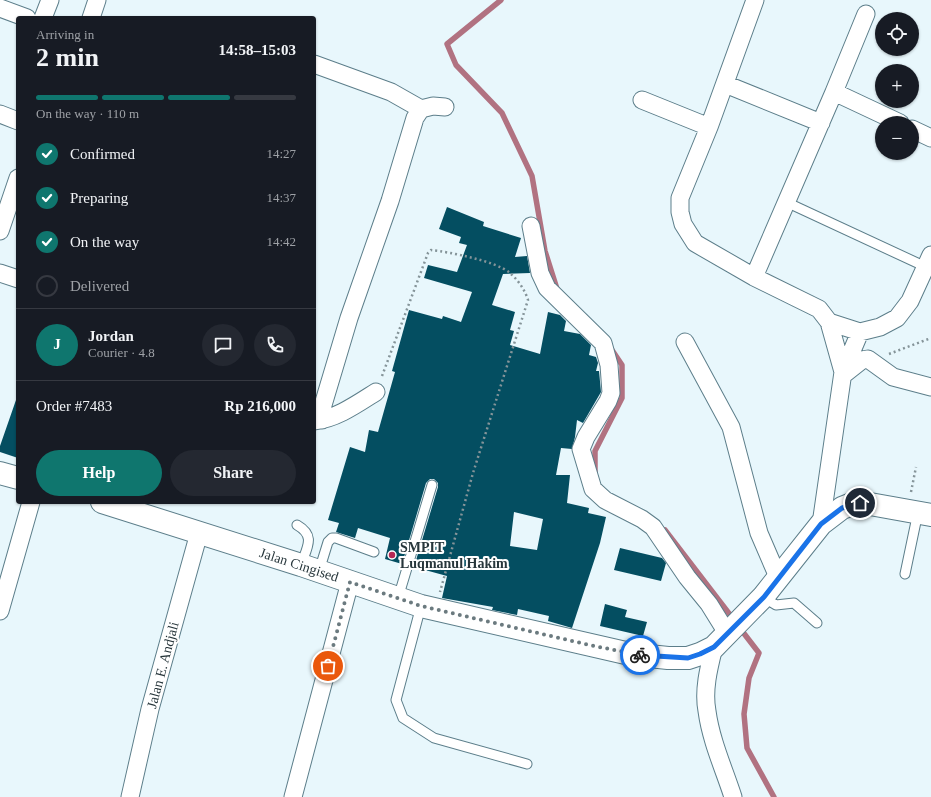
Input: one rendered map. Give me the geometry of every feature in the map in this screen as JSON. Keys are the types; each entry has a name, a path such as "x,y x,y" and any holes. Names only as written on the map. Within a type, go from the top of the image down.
{"main road":[{"path":"0,473 16,477"},
{"name":"Jalan Cingised","path":"108,504 310,568 428,608 630,654 668,658 688,658 700,654 728,632 764,597 778,577 821,524 842,508 852,504 870,504 919,512"}],"street":[{"path":"45,16 50,0"},
{"path":"92,16 97,0"},
{"path":"754,0 709,127 680,198 680,212 683,224 695,243 754,277 819,309 829,322 843,374"},
{"path":"0,8 22,16"},
{"path":"754,277 821,123 866,14"},
{"path":"316,65 391,92 421,109"},
{"path":"724,84 821,123"},
{"path":"834,92 885,116"},
{"path":"642,100 709,127"},
{"path":"318,420 349,318 390,202 415,118 421,109 433,106 445,107"},
{"path":"0,114 16,120"},
{"path":"919,132 931,138"},
{"path":"0,231 16,183"},
{"path":"531,226 540,273 547,288 603,343 609,364 611,393 608,401 586,437 581,449 593,489 605,500 642,519 653,527 728,632 707,678 706,710 713,740 733,797"},
{"path":"829,322 860,332 880,327 896,318 910,301 929,261"},
{"path":"0,273 16,278"},
{"path":"821,524 843,374 860,332"},
{"path":"685,342 731,427 759,533 778,577"},
{"path":"843,374 862,360 870,360 893,377 931,386"},
{"path":"318,420 352,407 376,392"},
{"path":"0,611 30,504"},
{"name":"Jalan E. Andjali","path":"130,797 150,709 199,533"},
{"path":"293,797 350,582"}],"lane":[{"path":"786,202 929,261"},
{"path":"398,598 432,485"},
{"path":"905,574 919,512"},
{"path":"297,525 307,530 309,537 310,568"},
{"path":"310,568 332,538 336,538 374,552"},
{"path":"764,597 776,605 794,603 817,623"},
{"path":"428,608 396,700 403,718 434,738 527,764"}],"path":[{"path":"376,392 428,253 431,250 456,253 505,270 524,289 528,300 428,608"},
{"path":"870,360 931,338"},
{"path":"916,467 919,512"}],"building":[{"path":"447,207 484,222 483,226 521,238 515,257 527,256 530,273 503,274 492,305 515,312 510,330 514,331 510,345 540,354 548,312 560,315 566,321 564,331 580,334 591,345 589,355 596,357 598,363 596,371 599,371 601,392 583,423 577,420 572,449 561,448 556,475 570,475 567,503 589,508 588,513 606,517 600,543 572,628 548,621 549,616 518,609 517,615 492,610 493,607 442,598 447,576 414,567 438,487 438,483 434,479 430,479 426,483 402,564 385,559 390,538 358,528 355,538 336,532 339,523 328,520 350,447 365,452 369,430 378,432 395,372 392,371 409,310 442,319 443,316 461,322 472,292 424,278 428,265 457,272 467,245 459,243 461,237 439,229","holes":["514,512 543,519 537,550 510,546"]},
{"path":"16,400 16,457 0,452 0,446"},
{"path":"620,548 662,558 666,563 661,581 614,570"},
{"path":"605,604 627,610 625,617 647,622 643,636 600,626"}],"waterway":[{"path":"501,0 447,44 456,65 502,113 532,176 545,251 558,292"},
{"path":"595,472 595,451 622,398 622,365 612,350"},
{"path":"665,530 734,620"},
{"path":"739,627 759,653 749,678 744,714 747,748 774,797"}],"way so far":[{"path":"328,666 350,582 421,606 594,646 640,655"}],"place":[{"name":"SMPIT Luqmanul Hakim","path":"392,555"}],"route":[{"path":"640,655 668,658 688,658 714,647 727,632 764,597 778,577 821,524 842,508 860,503"}]}
